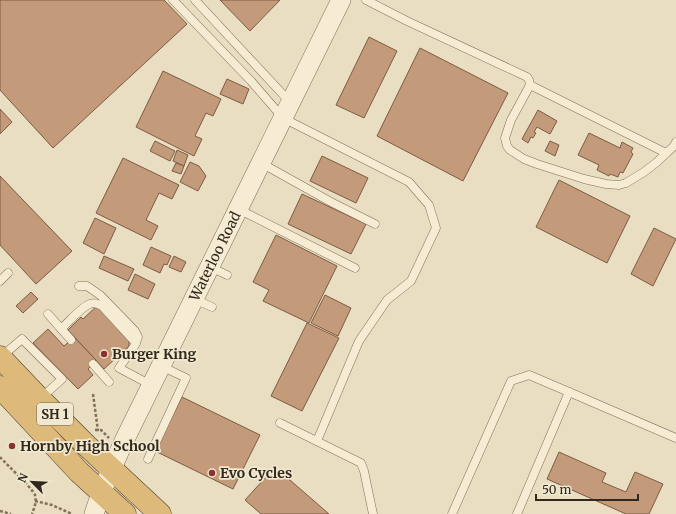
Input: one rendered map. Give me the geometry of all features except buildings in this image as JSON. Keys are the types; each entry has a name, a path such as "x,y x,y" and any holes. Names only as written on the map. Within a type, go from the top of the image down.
{"highway":[{"name":"SH 1","path":"0,357 86,446 160,514"},
{"name":"SH 1","path":"0,387 79,472 125,514"}],"street":[{"name":"Waterloo Road","path":"94,514 111,469 160,365 341,0"}],"lane":[{"path":"173,0 251,81 286,110 409,182 429,205 436,228 411,281 387,300 359,341 317,441"},
{"path":"195,0 286,110"},
{"path":"366,0 527,77 530,85 511,120 505,138 507,146 510,150 524,159 584,179 606,184 619,185 626,183 644,172 657,162 676,142"},
{"path":"530,85 666,153"},
{"path":"260,163 375,224"},
{"path":"238,209 355,268"},
{"path":"209,266 227,275"},
{"path":"0,281 8,274"},
{"path":"79,286 87,286 100,295 136,331 138,337 136,343 119,368 151,385"},
{"path":"194,298 212,308"},
{"path":"62,329 86,306 91,303 95,303 102,306 136,343"},
{"path":"48,314 71,340"},
{"path":"0,357 22,338 62,379 40,399"},
{"path":"93,364 109,382"},
{"path":"148,459 186,378 160,365"},
{"path":"452,514 511,381 529,376 676,438"},
{"path":"517,514 569,392"},
{"path":"280,423 361,463 373,514"}],"path":[{"path":"93,394 98,431"},
{"path":"0,457 35,495 35,505 32,514"},
{"path":"35,501 52,505 72,514"},
{"path":"0,511 11,514"}],"place":[{"name":"Burger King","path":"104,354"},
{"name":"Hornby High School","path":"12,446"},
{"name":"Evo Cycles","path":"212,473"}]}
